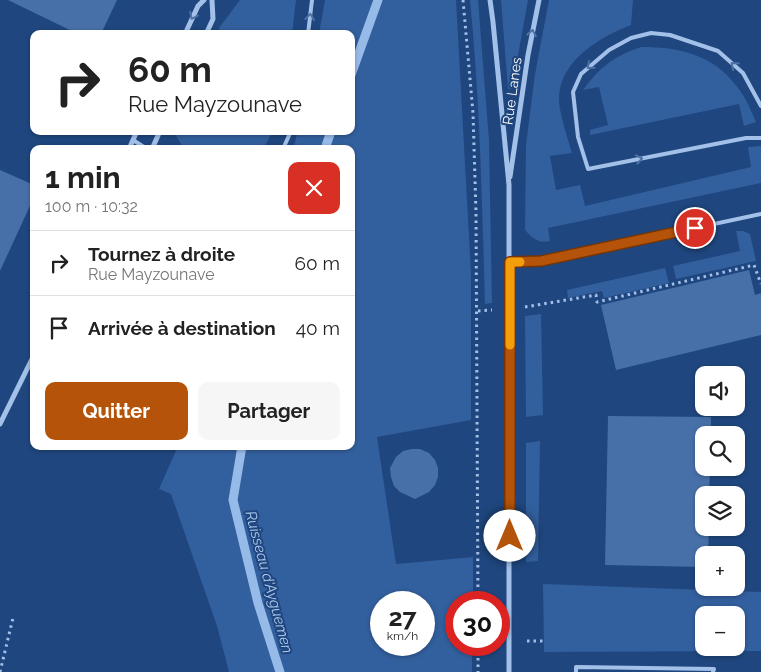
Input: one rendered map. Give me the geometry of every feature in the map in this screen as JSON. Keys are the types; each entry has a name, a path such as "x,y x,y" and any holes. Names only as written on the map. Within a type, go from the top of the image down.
{"street":[{"path":"187,30 198,6 204,0"},
{"path":"208,30 213,19 212,0"},
{"name":"Rue Lanes","path":"490,0 509,185 509,672"},
{"name":"Rue Lanes","path":"509,185 528,55 539,0"},
{"path":"131,145 135,135"},
{"path":"0,424 30,363"}],"lane":[{"path":"308,30 312,0"},
{"path":"761,106 743,73 718,51 670,34 651,33 631,38 609,50 581,74 573,92 578,137 588,169 746,138 761,138"},
{"path":"133,140 141,145"},
{"path":"510,262 541,261 761,214"},
{"path":"576,672 576,667 714,669 714,672"}],"path":[{"path":"463,0 473,112 476,213 478,591"},
{"path":"510,310 596,295 597,302 754,265 761,284"},
{"path":"0,672 13,618"},
{"path":"478,656 478,672"}],"shaded area":[{"path":"240,0 296,0 292,30 219,30"},
{"path":"325,0 456,0 471,273 471,420 377,437 396,564 473,557 473,591 445,591 445,656 472,656 472,672 229,672 217,626 171,494 159,489 176,450 355,450 355,145 294,145 297,135 355,135 355,30 320,30"},
{"path":"470,0 478,0 489,140 492,303 485,304 482,190"},
{"path":"501,0 528,0 512,89 508,89"},
{"path":"549,0 633,0 631,25 607,36 583,52 566,73 561,85 560,111 572,153 550,156 556,190 580,185 585,206 751,167 748,147 761,146 761,183 548,228 550,241 546,242 536,240 530,236 525,230 526,145 535,74"},
{"path":"641,47 657,47 686,52 699,56 711,63 723,71 733,82 745,98 756,122 744,126 739,104 590,135 590,130 608,125 599,87 583,90 601,69 623,54"},
{"path":"176,135 271,135 265,145 182,145"},
{"path":"736,231 750,234 756,261 676,279 673,266 740,251"},
{"path":"665,268 669,283 604,298 602,291 568,298 567,290"},
{"path":"541,314 543,415 526,417 525,316"},
{"path":"540,441 538,561 526,562 526,443"},
{"path":"543,584 695,590 695,596 745,596 745,591 761,592 761,651 745,651 745,606 695,606 695,651 544,652"}],"building":[{"path":"8,0 117,0 103,30 70,30"},
{"path":"0,170 30,183 30,206 0,271"},
{"path":"749,270 755,295 761,293 761,335 616,370 601,305"},
{"path":"608,416 711,417 711,426 695,426 695,476 710,476 709,486 695,486 695,536 709,536 708,546 695,546 695,567 605,565"},
{"path":"420,449 429,453 435,460 438,468 438,477 435,485 429,492 415,499 400,492 394,486 390,468 396,457 403,451"}],"waterway":[{"path":"355,64 378,0"},
{"path":"326,145 330,135"},
{"name":"Ruisseau d'Ayguemen","path":"241,450 233,500 258,603 280,672"}],"slow traffic":[{"path":"510,345 510,262 520,262"}],"route":[{"path":"510,536 510,262 541,261 695,228"}]}
